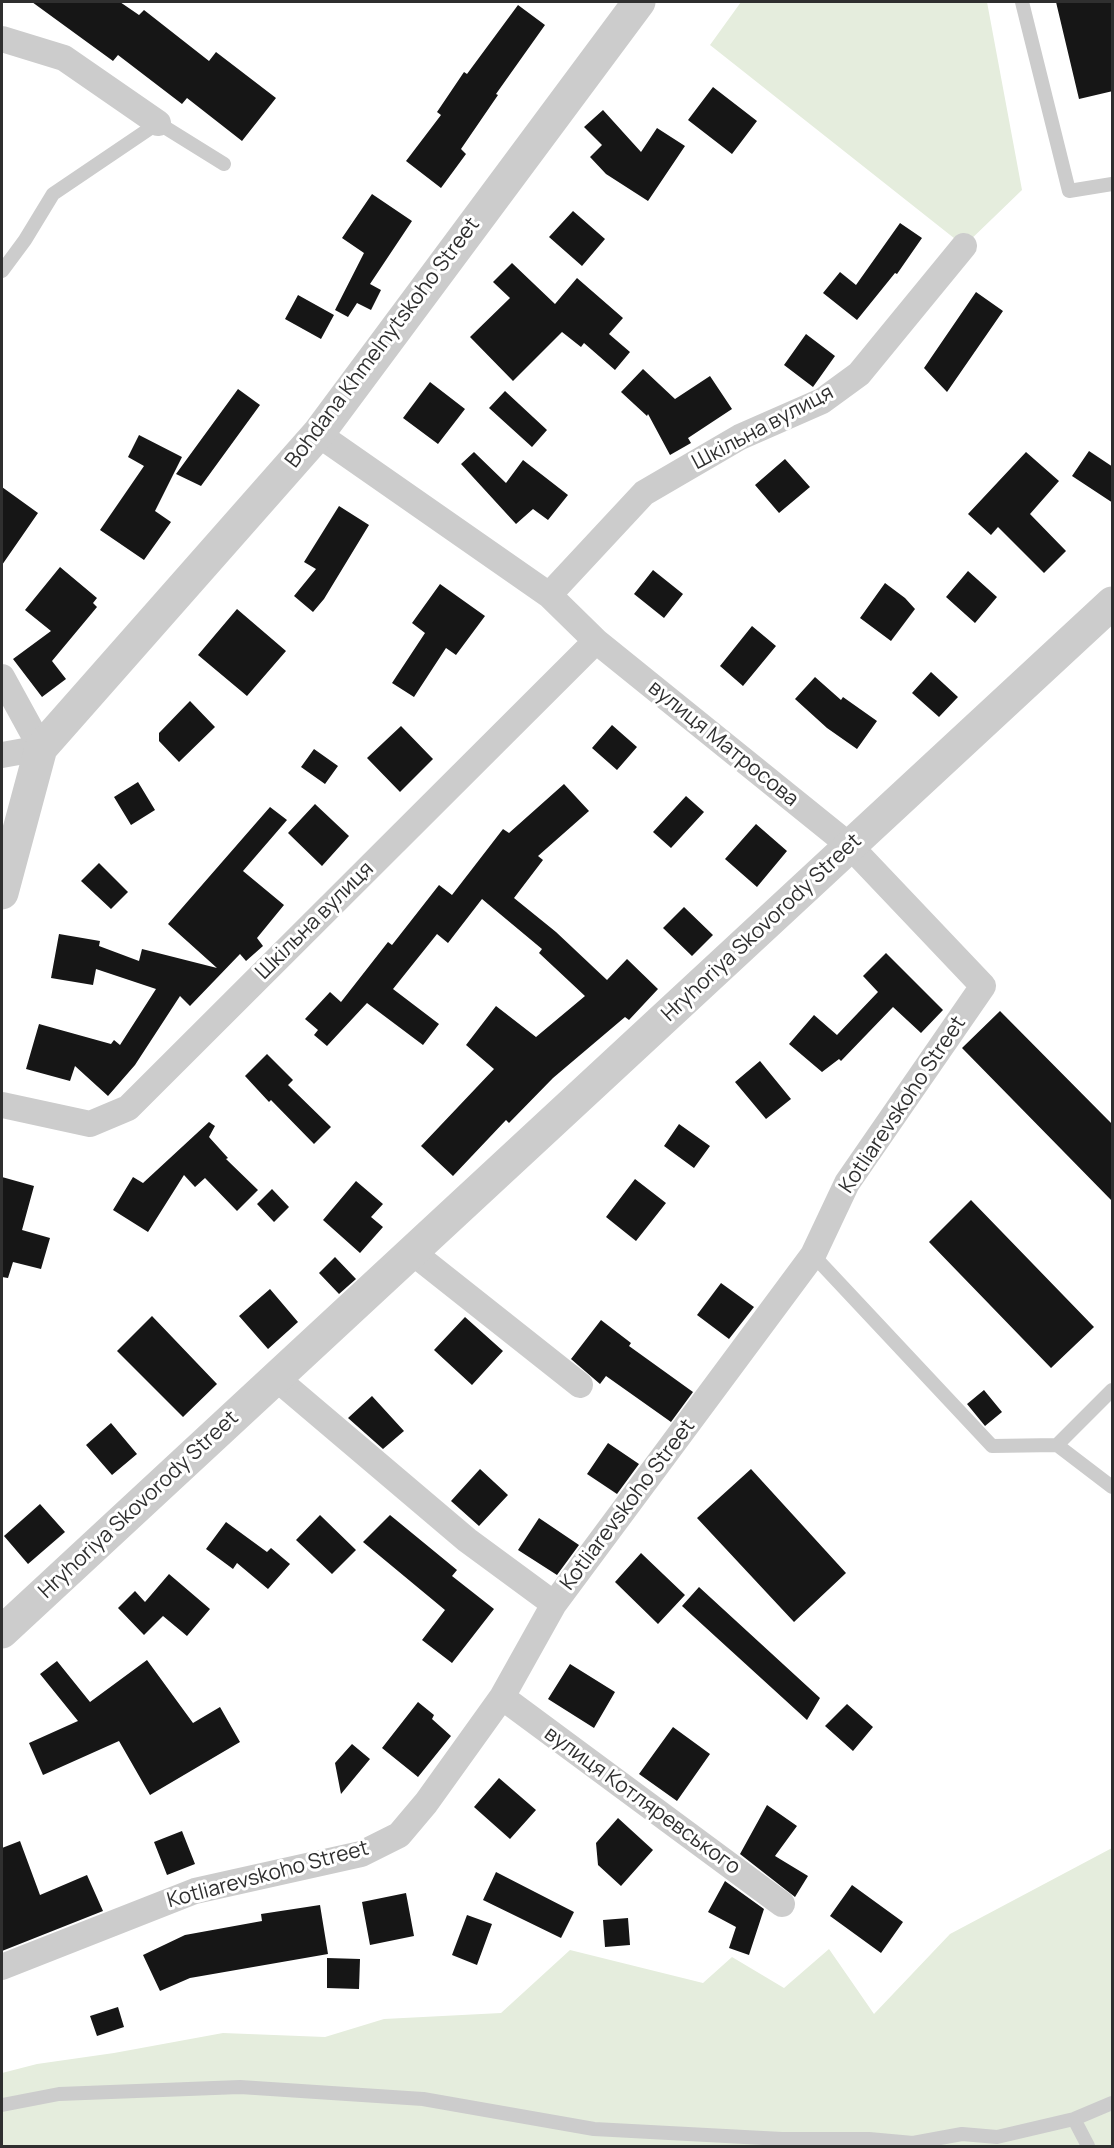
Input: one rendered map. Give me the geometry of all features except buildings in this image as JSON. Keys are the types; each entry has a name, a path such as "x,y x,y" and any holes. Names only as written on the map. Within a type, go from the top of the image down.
{"street":[{"name":"Bohdana Khmelnytskoho Street","path":"41,748 318,434 639,2"},
{"path":"2,39 64,58 158,123"},
{"name":"Шкільна вулиця","path":"549,595 645,493 740,437 822,401 859,374 964,246"},
{"path":"318,434 549,595"},
{"name":"вулиця Матросова","path":"549,595 596,641 850,846"},
{"name":"Hryhoriya Skovorody Street","path":"2,1632 1113,603"},
{"name":"Шкільна вулиця","path":"2,1105 90,1124 128,1108 596,641"},
{"path":"2,676 41,748 2,893"},
{"path":"2,756 41,748"},
{"name":"Kotliarevskoho Street","path":"2,1967 195,1891 361,1854 399,1835 426,1803 501,1697 554,1604 813,1255 847,1183 983,986 850,846"},
{"path":"412,1252 580,1385"},
{"path":"276,1378 467,1540 554,1604"},
{"name":"вулиця Котляревського","path":"501,1697 782,1904"}],"lane":[{"path":"1022,2 1069,191 1113,184"},
{"path":"2,271 25,240 53,194 158,123 224,164"},
{"path":"813,1255 992,1446 1057,1445 1113,1487"},
{"path":"1057,1445 1113,1390"},
{"path":"2,2105 59,2094 240,2087 423,2099 594,2129 782,2139 868,2139 913,2144 962,2134 997,2137 1074,2119 1113,2103"},
{"path":"1074,2119 1088,2146"}],"green space":[{"path":"741,2 987,2 1022,190 964,246 710,45"},
{"path":"1112,1848 1112,2146 2,2146 2,2073 37,2064 114,2053 223,2033 325,2037 384,2019 501,2013 570,1950 703,1983 732,1957 784,1988 829,1949 874,2014 950,1934"}]}
